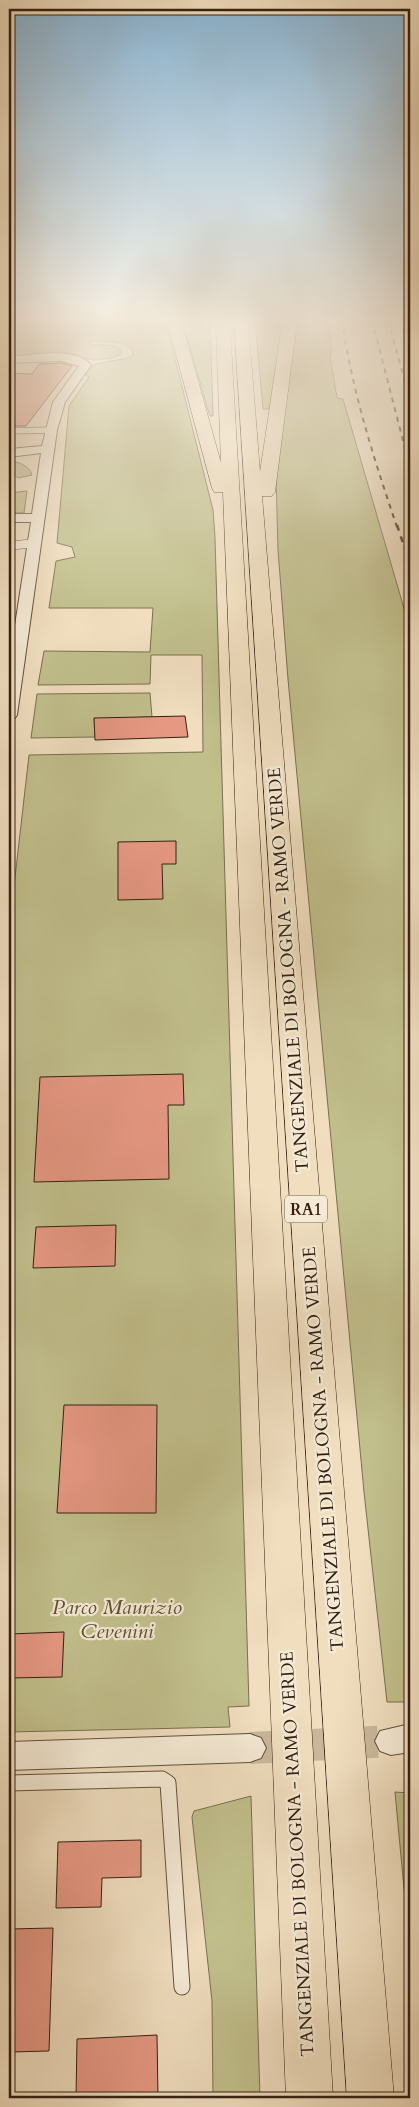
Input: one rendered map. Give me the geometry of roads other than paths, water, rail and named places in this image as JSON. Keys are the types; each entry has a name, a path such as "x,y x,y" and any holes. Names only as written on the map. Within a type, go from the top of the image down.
{"highway":[{"path":"201,418 221,492 247,559"},
{"name":"TANGENZIALE DI BOLOGNA - RAMO VERDE","path":"232,418 247,559 371,2098"},
{"name":"TANGENZIALE DI BOLOGNA - RAMO VERDE","path":"243,418 247,559 310,2098"},
{"path":"247,559 269,466 276,418"}],"street":[{"path":"9,714 37,518 55,418"},
{"path":"9,453 47,455"},
{"path":"9,457 47,455"},
{"path":"9,518 37,518"},
{"path":"9,1756 250,1748"}],"lane":[{"path":"9,431 52,430"},
{"path":"9,546 34,543"},
{"path":"9,1783 162,1779 168,1783 182,1987"}],"tunnel":[{"path":"250,1748 391,1741"}],"railway":[{"path":"363,418 397,527"},
{"path":"397,418 410,468"},
{"path":"397,525 410,564"}],"park label":[{"name":"Parco Maurizio Cevenini","path":"117,1619"}]}
